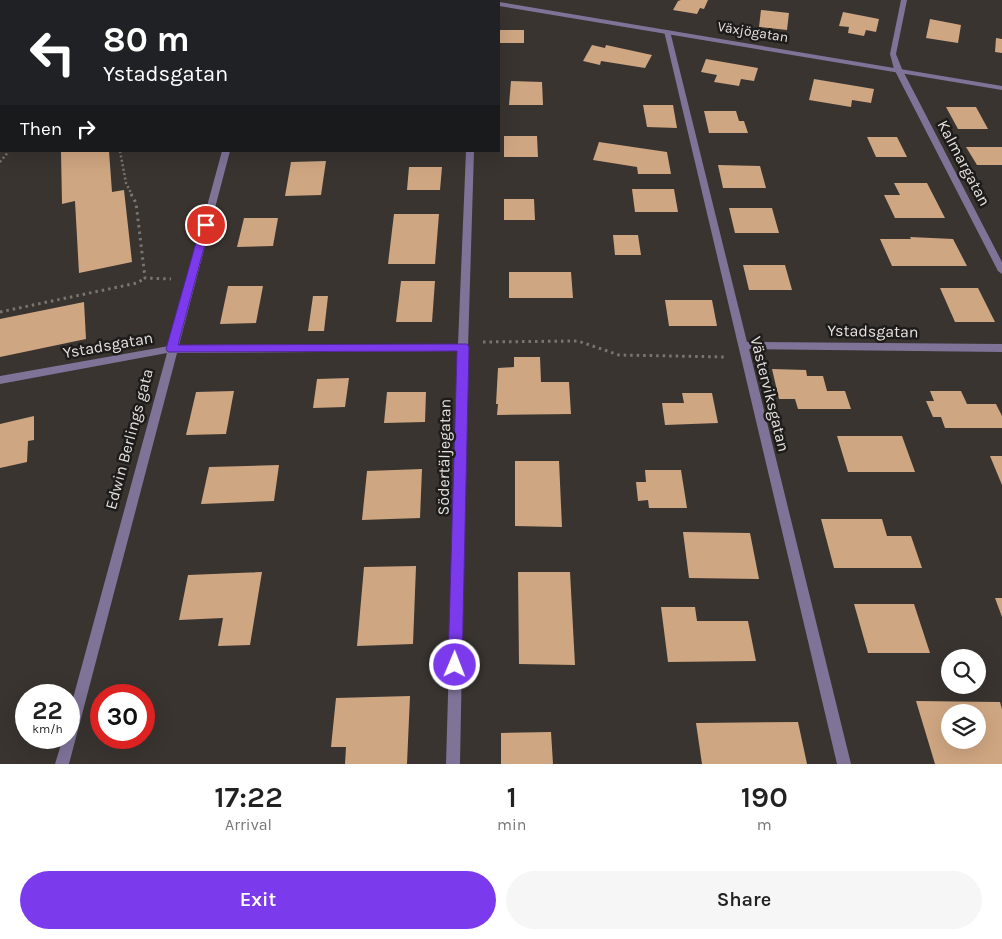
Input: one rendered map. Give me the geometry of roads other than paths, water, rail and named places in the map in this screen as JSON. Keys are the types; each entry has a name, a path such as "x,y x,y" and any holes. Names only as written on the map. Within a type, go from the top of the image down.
{"street":[{"name":"Kalmargatan","path":"904,0 893,54 898,69 1002,272"},
{"name":"Växjögatan","path":"500,4 898,69 1002,88"},
{"name":"Västerviksgatan","path":"667,31 844,764"},
{"name":"Edwin Berlings gata","path":"80,696 226,152"},
{"name":"Södertäljegatan","path":"453,764 463,347 470,152"},
{"name":"Ystadsgatan","path":"743,345 1002,348"},
{"name":"Ystadsgatan","path":"0,380 172,349 463,347"},
{"name":"Edwin Berlings gata","path":"62,764 66,749"}]}
